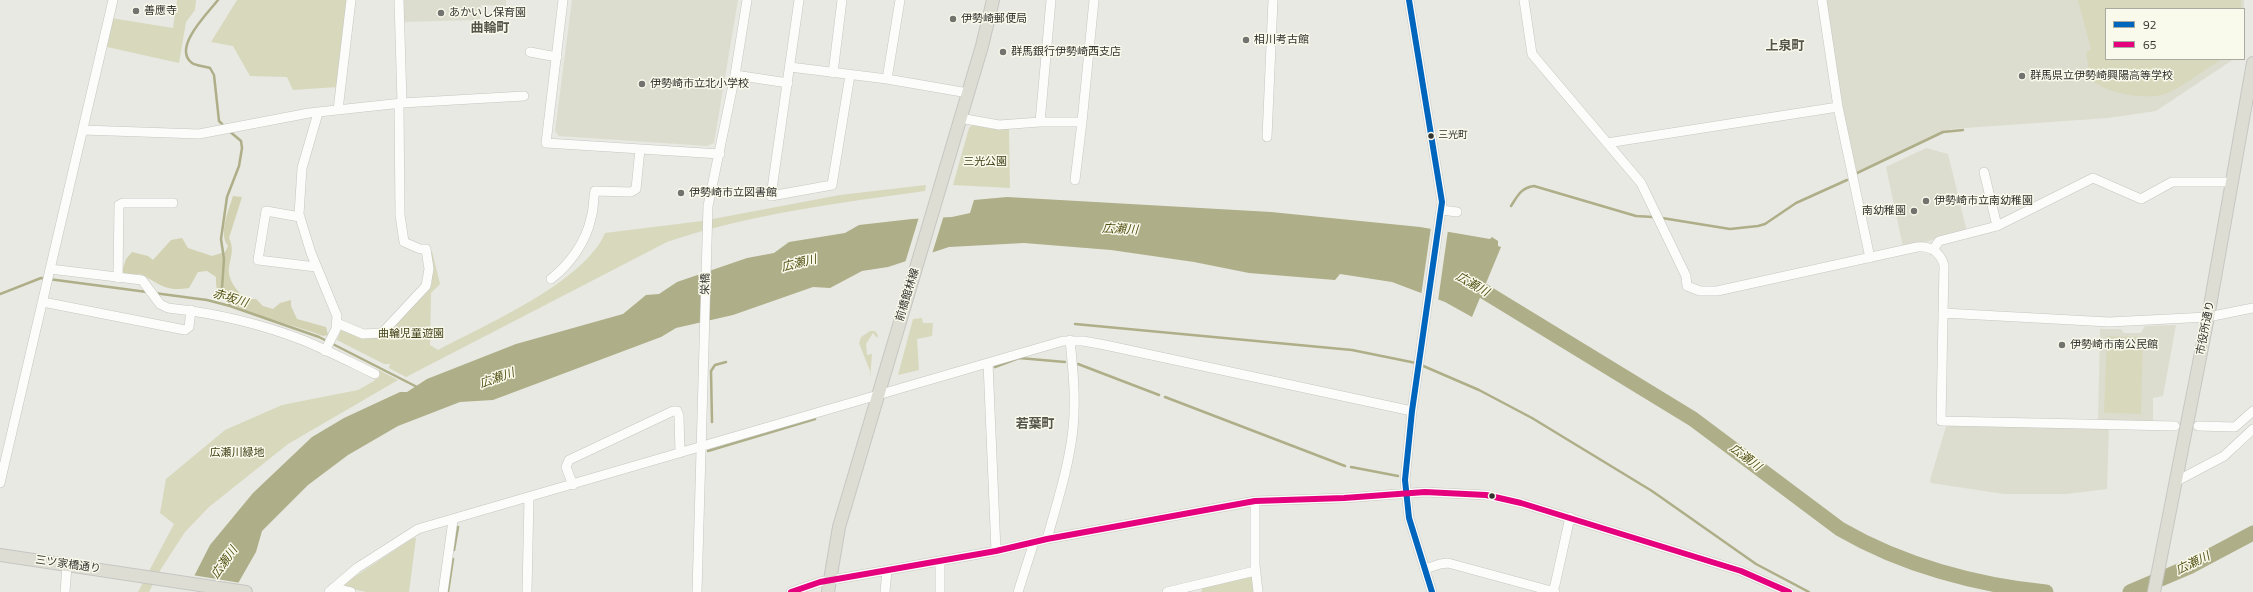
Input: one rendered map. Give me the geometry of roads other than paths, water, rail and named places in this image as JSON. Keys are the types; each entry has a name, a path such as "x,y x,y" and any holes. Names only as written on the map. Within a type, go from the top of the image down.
{"main road":[{"name":"前橋館林線","path":"829,586 839,527 968,93 994,0"},
{"name":"市役所通り","path":"2154,592 2175,481 2180,427 2208,317 2253,63"},
{"name":"三ツ家橋通り","path":"0,555 246,592"}],"street":[{"path":"0,483 5,439 43,302 113,0"},
{"path":"338,110 352,0"},
{"path":"336,323 362,334 382,333 422,291 428,281 426,249 420,249 404,242 400,215 399,0"},
{"path":"564,0 546,143 720,154"},
{"name":"栄橋","path":"698,592 708,206 720,154 748,0"},
{"path":"799,0 771,196 832,185 850,75"},
{"path":"833,73 842,0"},
{"path":"887,79 900,0"},
{"path":"1040,122 1051,0"},
{"path":"1075,180 1094,0"},
{"path":"1267,137 1273,0"},
{"path":"1409,0 1442,195 1441,213 1412,411 1405,470 1405,492 1409,518 1432,592"},
{"path":"1524,0 1532,54 1641,183 1686,276 1686,286 1695,290 1717,290 1923,246 1939,254 1944,265 1941,421 2180,427"},
{"path":"1822,0 1838,106 1870,258"},
{"path":"530,52 557,56"},
{"path":"790,67 887,79 968,93"},
{"path":"735,75 788,83"},
{"path":"83,130 184,135 309,113 400,104 524,96"},
{"path":"1607,142 1838,106"},
{"path":"318,113 302,168 300,217 316,267 334,310 336,323 332,337 325,351"},
{"path":"960,118 999,125 1040,122 1082,122"},
{"path":"551,279 571,260 580,246 592,218 595,191 631,192 636,189 640,149"},
{"path":"1984,172 1997,226"},
{"path":"1933,250 1939,241 1997,226 2093,178 2141,199 2172,182 2232,182"},
{"path":"118,278 119,205 122,203 173,203"},
{"path":"300,217 266,211 258,260 316,267"},
{"path":"1441,213 1457,212"},
{"path":"50,271 142,280 147,284 160,304 168,308 191,310 221,316 279,332 325,351 374,374"},
{"path":"43,302 185,330 189,327 191,310"},
{"path":"1943,313 2109,322 2208,317 2253,308"},
{"path":"331,590 357,568 414,532 702,447 878,393 988,364 1070,340 1104,345 1412,411"},
{"path":"1047,539 1066,468 1073,430 1074,394 1070,340"},
{"path":"988,364 996,551"},
{"path":"573,485 566,467 569,460 673,411 677,411 679,416 680,453"},
{"path":"2198,426 2235,427 2253,411"},
{"path":"2175,481 2224,456 2253,429"},
{"path":"791,592 815,583 829,586 887,570 940,562 1047,539 1255,501 1405,492 1447,492 1500,498 1570,517 1741,571 1789,592"},
{"path":"527,592 529,497"},
{"path":"1255,501 1255,571 1258,592"},
{"path":"1425,570 1440,564 1448,563 1553,592 1570,517"},
{"path":"443,592 453,520"},
{"path":"1018,592 1034,542"},
{"path":"940,562 940,592"},
{"path":"65,592 67,566"},
{"path":"885,592 887,570"},
{"path":"1167,592 1196,588 1255,571"},
{"path":"331,590 351,592"}],"water":[{"path":"1007,197 1271,212 1420,227 1490,239 1492,237 1498,241 1498,246 1501,247 1472,317 1445,302 1392,282 1340,274 1335,280 1249,273 1194,262 1111,250 1024,243 949,247 888,267 862,271 830,288 813,287 733,315 676,328 661,337 493,400 460,402 398,426 348,455 308,485 262,531 256,552 233,592 186,592 210,545 253,493 312,437 344,418 400,392 407,392 427,379 516,344 623,314 646,295 659,294 677,282 747,258 774,253 789,242 845,233 859,225 912,219 952,217 970,213 974,200"}],"waterway":[{"path":"218,0 193,31 186,49 187,57 192,63 210,68 214,75 219,121 225,127"},
{"path":"228,130 241,141 242,148 239,166 227,197 221,239 224,259 222,288 230,306"},
{"path":"1857,173 1943,132 1963,130"},
{"path":"1662,218 1730,229 1758,226 1765,224 1796,203 1847,180"},
{"path":"1511,206 1523,190 1534,186 1636,216 1653,217"},
{"name":"赤坂川","path":"0,294 41,278 147,292"},
{"name":"広瀬川","path":"1467,281 1693,419 1840,529 1864,542 1914,563 1940,571 1993,584 2046,592"},
{"name":"赤坂川","path":"154,293 207,300 230,306 319,337 419,388"},
{"path":"1075,324 1352,350 1416,363"},
{"path":"995,367 1019,358 1065,362"},
{"path":"712,422 711,371 715,365 726,362"},
{"path":"1078,364 1159,395"},
{"path":"1421,365 1479,390 1532,418 1652,491 1756,564 1809,592"},
{"path":"1165,397 1345,466"},
{"path":"708,451 815,419"},
{"path":"1351,467 1398,476"},
{"path":"454,550 458,527"},
{"name":"広瀬川","path":"2130,592 2191,566 2253,533"},
{"path":"448,592 453,559"}],"place":[{"name":"善應寺","path":"136,11"},
{"name":"あかいし保育園","path":"441,13"},
{"name":"伊勢崎郵便局","path":"953,19"},
{"name":"相川考古館","path":"1246,40"},
{"name":"群馬銀行伊勢崎西支店","path":"1003,52"},
{"name":"群馬県立伊勢崎興陽高等学校","path":"2022,76"},
{"name":"伊勢崎市立北小学校","path":"642,84"},
{"name":"三光町","path":"1431,136"},
{"name":"伊勢崎市立図書館","path":"681,193"},
{"name":"伊勢崎市立南幼稚園","path":"1926,201"},
{"name":"南幼稚園","path":"1914,211"},
{"name":"伊勢崎市南公民館","path":"2062,345"}],"district":[{"name":"曲輪町","path":"490,29"},
{"name":"上泉町","path":"1785,47"},
{"name":"若葉町","path":"1035,425"}],"park label":[{"name":"三光公園","path":"985,162"},
{"name":"曲輪児童遊園","path":"411,334"},
{"name":"広瀬川緑地","path":"237,453"}]}
